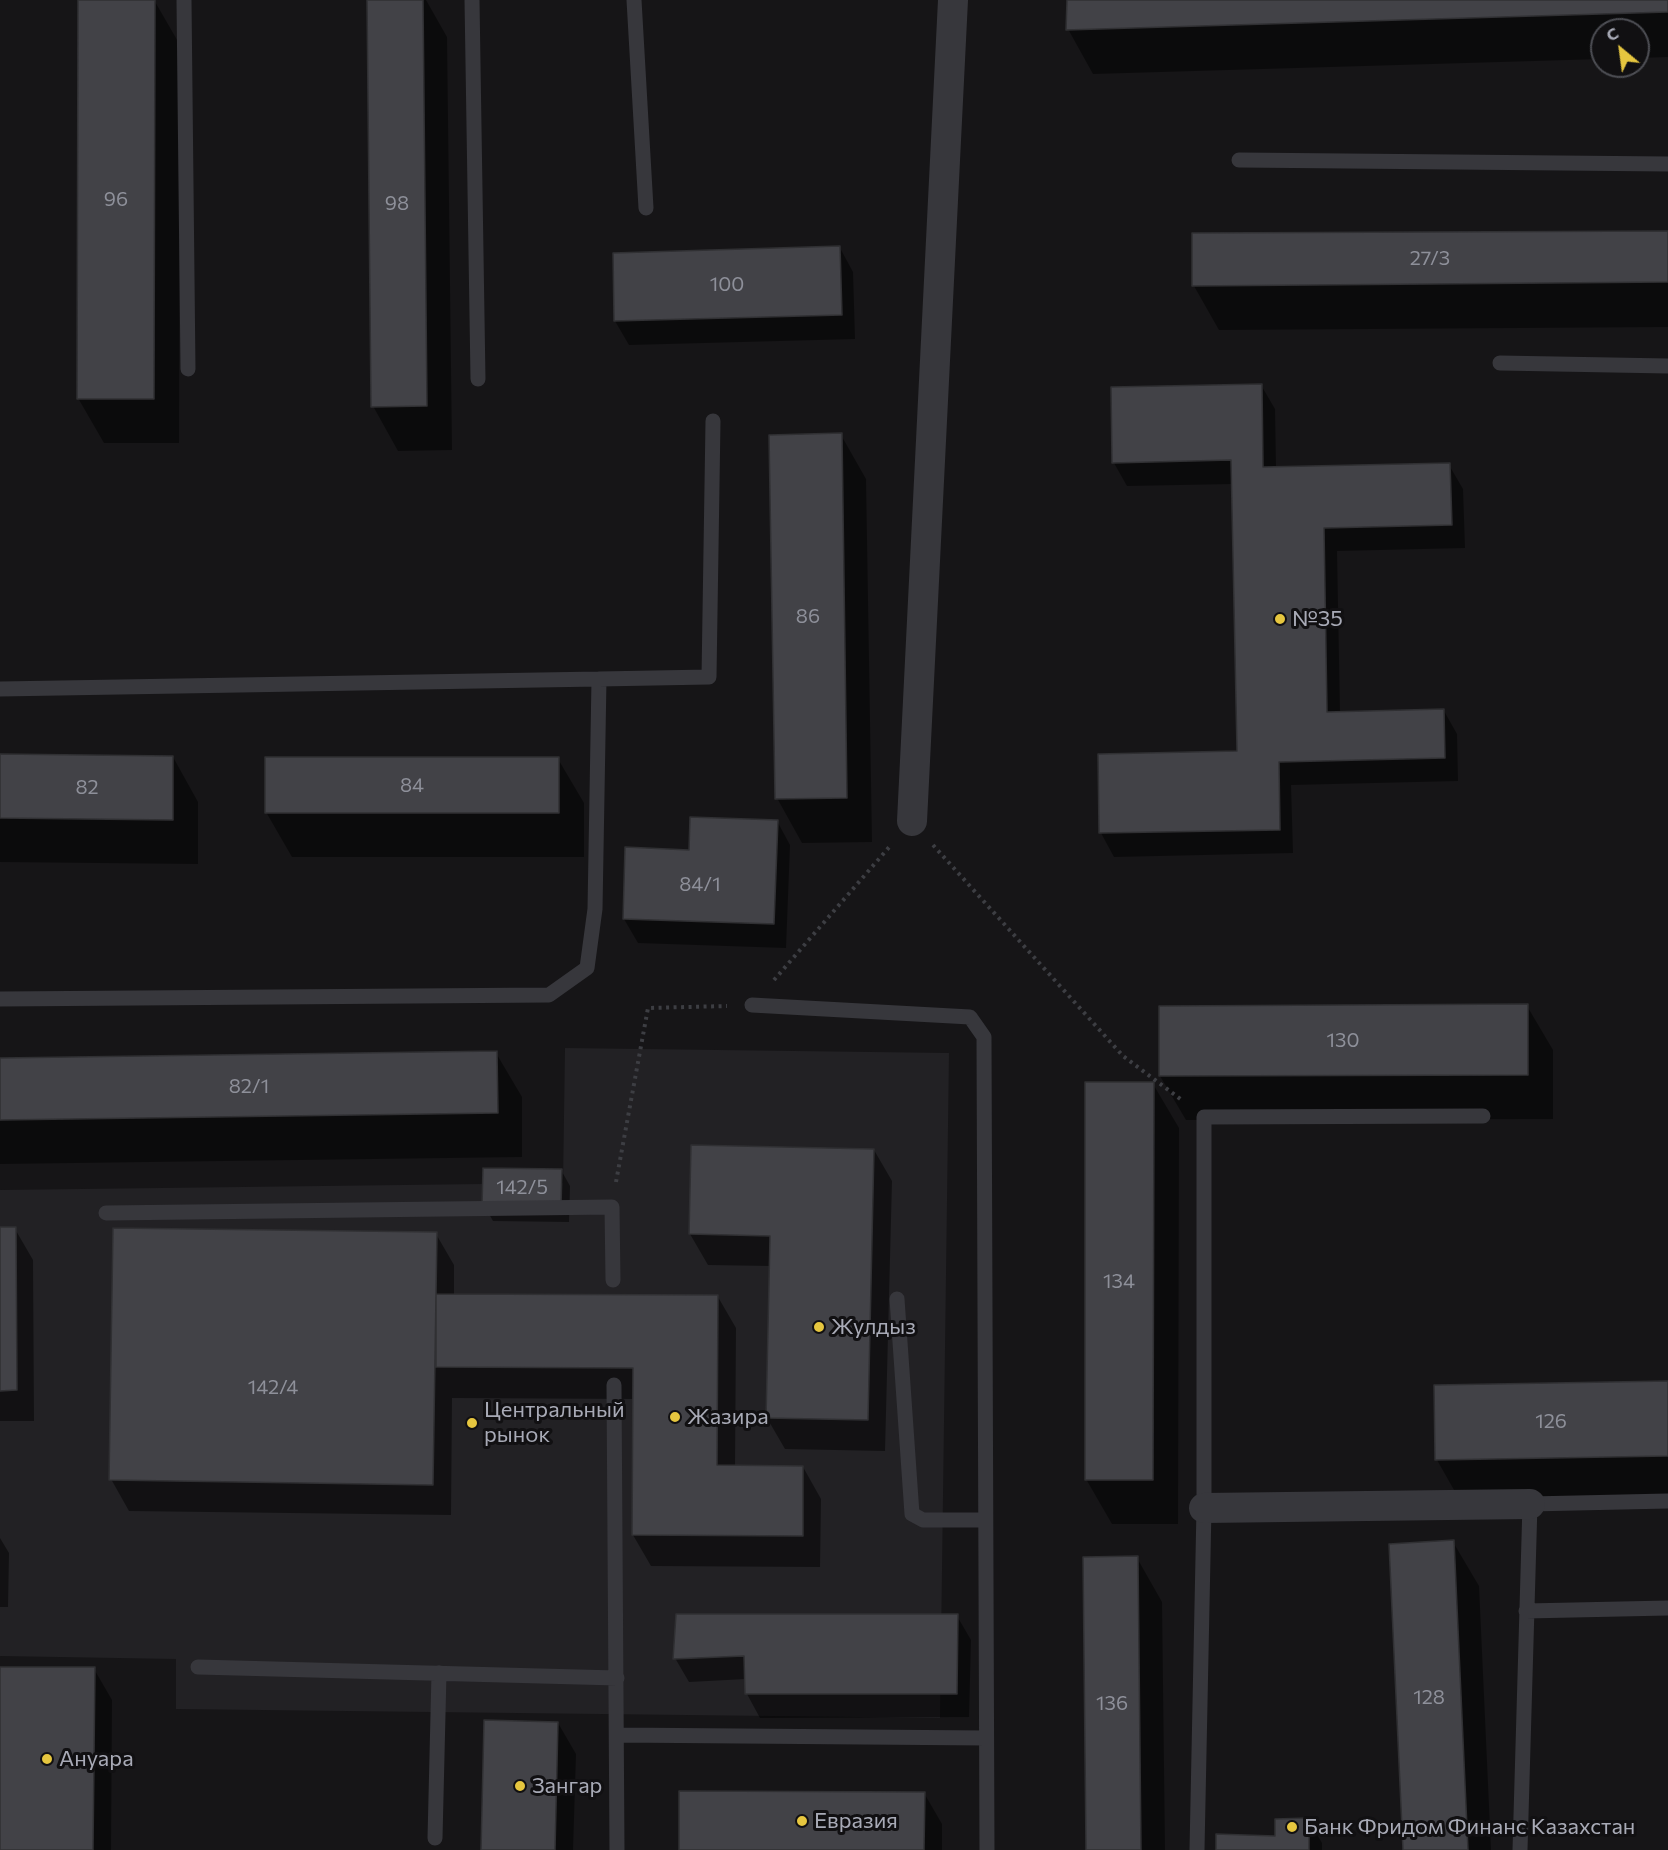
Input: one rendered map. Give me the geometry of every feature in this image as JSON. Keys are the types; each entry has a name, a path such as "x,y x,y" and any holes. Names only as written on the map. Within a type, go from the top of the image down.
{"street":[{"path":"912,821 953,0"},
{"path":"1204,1508 1530,1504"}],"lane":[{"path":"184,0 189,369"},
{"path":"472,0 478,379"},
{"path":"634,0 646,208"},
{"path":"1239,160 1668,164"},
{"path":"1500,363 1668,366"},
{"path":"0,688 709,677 713,421"},
{"path":"0,999 549,995 587,968 595,909 599,679"},
{"path":"752,1005 970,1017 978,1025 984,1037 987,1850"},
{"path":"1197,1850 1204,1508 1204,1118 1483,1116"},
{"path":"106,1213 612,1207 613,1280"},
{"path":"897,1299 912,1514 923,1520 985,1520"},
{"path":"614,1385 617,1850"},
{"path":"1520,1850 1530,1504 1668,1501"},
{"path":"1526,1611 1668,1608"},
{"path":"198,1667 617,1678"},
{"path":"435,1838 439,1673"},
{"path":"617,1735 986,1738"}],"path":[{"path":"912,821 1123,1056 1204,1118"}],"shaded area":[{"name":"Центральный рынок","path":"565,1048 949,1053 940,1718 176,1709 176,1659 0,1656 0,1190 563,1183"}],"building":[{"path":"78,0 155,0 154,399 77,399"},
{"path":"367,0 423,0 427,406 371,407"},
{"path":"1067,0 1668,0 1668,12 1066,30"},
{"path":"1668,231 1668,282 1192,286 1192,233"},
{"path":"840,246 842,315 614,321 613,253"},
{"name":"№35","path":"1262,384 1263,467 1450,463 1452,525 1324,528 1327,712 1444,709 1445,758 1279,762 1280,830 1099,833 1098,754 1237,751 1231,460 1112,463 1111,387"},
{"path":"842,433 847,798 775,799 769,435"},
{"path":"0,754 173,756 173,820 0,818"},
{"path":"265,757 559,757 559,813 265,813"},
{"path":"690,817 778,820 774,924 623,919 625,847 689,850"},
{"path":"1528,1004 1528,1075 1159,1076 1159,1006"},
{"path":"497,1051 498,1113 0,1120 0,1058"},
{"path":"1085,1082 1154,1082 1153,1480 1085,1480"},
{"name":"Жулдыз","path":"691,1145 874,1149 868,1420 766,1418 770,1236 689,1234"},
{"path":"483,1168 562,1169 561,1207 482,1205"},
{"path":"0,1227 16,1227 17,1390 0,1391"},
{"path":"113,1228 437,1232 433,1485 109,1480"},
{"name":"Жазира","path":"436,1294 718,1295 717,1465 803,1466 803,1536 632,1535 633,1368 436,1367"},
{"path":"1668,1381 1668,1456 1435,1460 1434,1385"},
{"path":"1454,1540 1468,1850 1403,1850 1389,1544"},
{"path":"1138,1556 1141,1850 1086,1850 1083,1557"},
{"path":"676,1614 958,1614 957,1694 745,1694 744,1656 673,1659"},
{"name":"Ануара","path":"0,1667 95,1667 93,1850 0,1850"},
{"name":"Зангар","path":"484,1720 558,1722 555,1850 481,1850"},
{"name":"Евразия","path":"679,1791 925,1792 924,1850 679,1850"},
{"name":"Банк Фридом Финанс Казахстан","path":"1309,1818 1309,1850 1216,1850 1216,1834 1275,1836 1275,1819"}],"place":[{"name":"№35","path":"1280,619"},
{"name":"Жулдыз","path":"819,1327"},
{"name":"Жазира","path":"675,1417"},
{"name":"Центральный рынок","path":"472,1423"},
{"name":"Ануара","path":"47,1759"},
{"name":"Зангар","path":"520,1786"},
{"name":"Евразия","path":"802,1821"},
{"name":"Банк Фридом Финанс Казахстан","path":"1292,1827"}]}
